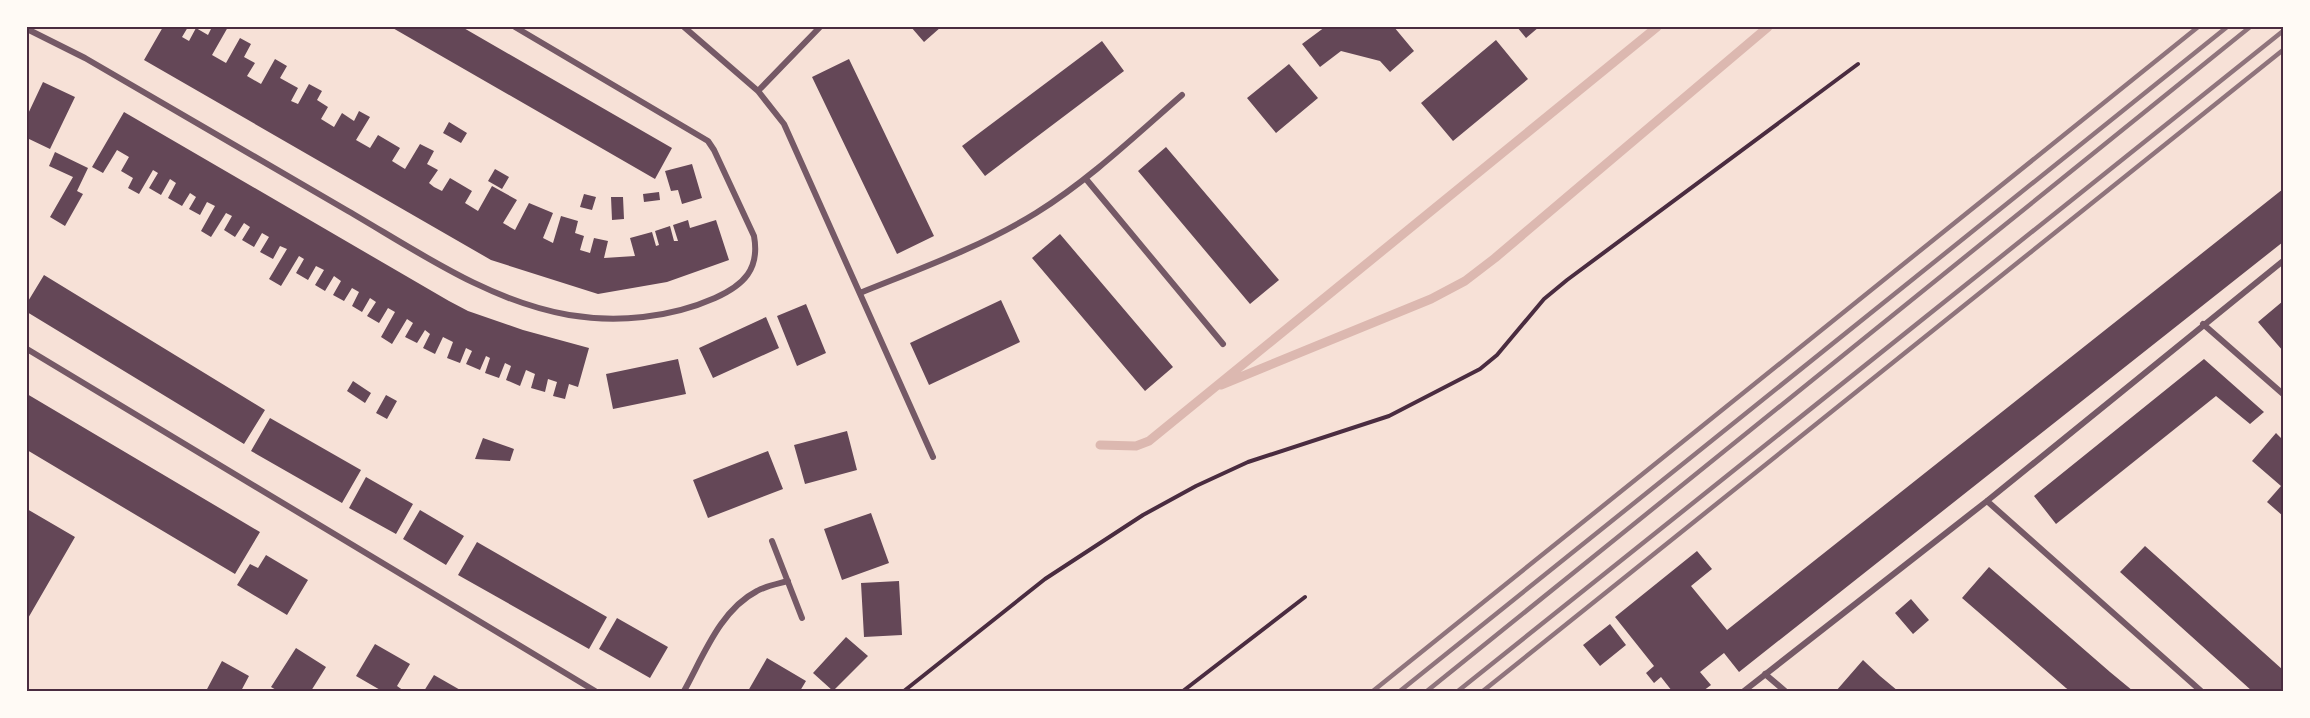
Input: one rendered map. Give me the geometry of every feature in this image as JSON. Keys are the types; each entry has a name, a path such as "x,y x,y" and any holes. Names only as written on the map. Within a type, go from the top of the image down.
{"street":[{"path":"27,29 85,58 445,267 504,296 535,307 598,319 628,318 655,315 707,302 737,286 754,264 757,251 754,236 708,141 516,27"},
{"path":"684,27 758,91 784,124 933,457"},
{"path":"758,91 820,27"},
{"path":"860,293 990,238 1036,213 1086,179 1182,95"},
{"path":"1086,179 1223,344"},
{"path":"1744,691 1987,501 2283,261"},
{"path":"2203,324 2283,394"},
{"path":"27,349 595,691"},
{"path":"1987,501 2201,691"},
{"path":"772,541 802,618"},
{"path":"684,691 722,624 737,605 756,591 788,581"},
{"path":"1765,674 1785,691"}],"path":[{"path":"904,691 1046,579 1143,515 1196,486 1248,462 1389,416 1480,369 1497,355 1544,299 1567,280 1858,64"},
{"path":"1183,691 1305,597"}],"building":[{"path":"163,27 188,27 182,37 189,41 196,28 208,35 212,27 228,27 212,55 226,63 240,38 251,44 244,57 255,63 247,76 261,84 275,59 287,66 280,78 298,88 291,101 298,104 309,84 322,91 317,100 328,107 321,119 334,127 342,113 354,121 359,111 370,117 356,140 370,148 378,135 400,148 392,161 405,169 420,144 434,151 427,164 438,170 429,183 434,187 442,191 450,178 472,191 465,203 478,211 492,186 517,200 503,223 515,230 529,203 553,213 543,238 553,243 561,216 578,221 575,233 584,236 580,250 590,253 594,238 608,241 604,258 635,256 630,238 652,232 656,246 659,245 655,231 670,226 674,241 678,241 673,225 688,220 690,228 716,220 729,260 667,282 598,294 491,260 144,60"},
{"path":"391,27 462,27 672,148 655,179"},
{"path":"911,27 941,27 924,42"},
{"path":"1325,27 1394,27 1414,51 1390,72 1380,61 1341,51 1320,67 1302,44"},
{"path":"1517,27 1539,27 1526,38"},
{"path":"1496,40 1528,79 1453,141 1421,103"},
{"path":"1102,41 1124,71 985,176 962,146"},
{"path":"849,59 934,236 897,254 812,77"},
{"path":"1289,64 1318,98 1276,133 1247,98"},
{"path":"43,82 75,97 50,149 27,138 27,116"},
{"path":"124,112 468,311 523,330 589,348 578,387 569,384 565,399 553,396 557,382 548,379 545,392 531,388 535,374 526,370 520,386 506,380 511,366 505,363 499,378 485,373 490,358 486,356 480,370 466,364 472,351 466,348 460,363 447,358 453,342 443,337 435,354 423,348 430,334 425,330 417,343 405,337 413,323 407,319 392,344 381,337 395,312 388,308 379,323 367,316 376,302 370,298 362,312 352,306 359,292 352,288 344,301 333,295 341,281 334,276 325,291 315,285 324,270 316,266 308,280 296,273 304,259 299,256 281,286 269,279 287,249 280,246 273,259 260,252 269,237 262,233 254,247 242,240 250,227 244,223 235,237 224,230 232,216 226,213 211,237 201,231 215,206 207,202 200,215 189,209 196,197 190,193 182,206 168,198 176,183 170,179 161,195 149,188 158,173 153,170 139,194 128,188 133,178 121,171 129,157 117,150 103,173 92,167"},
{"path":"449,122 467,133 461,143 443,133"},
{"path":"1166,147 1279,280 1250,304 1138,171"},
{"path":"55,152 88,168 77,191 83,194 65,226 50,217 73,177 49,166"},
{"path":"692,164 702,198 682,204 678,190 671,191 665,171"},
{"path":"495,169 509,177 502,189 488,181"},
{"path":"2283,189 2283,242 1739,672 1724,653 1700,672 1711,685 1703,691 1672,691 1661,677 1654,683 1646,673 1654,666 1615,617 1697,551 1712,569 1691,586 1727,630"},
{"path":"659,192 660,200 644,202 643,194"},
{"path":"584,194 596,197 592,210 580,207"},
{"path":"611,197 623,197 624,219 612,220"},
{"path":"1060,234 1173,367 1145,391 1032,258"},
{"path":"44,275 265,410 244,444 27,312 27,303"},
{"path":"1001,300 1020,342 929,385 910,343"},
{"path":"2283,301 2283,351 2258,322"},
{"path":"806,304 826,353 797,366 777,316"},
{"path":"766,317 779,348 713,378 699,348"},
{"path":"678,359 686,394 613,409 606,374"},
{"path":"2204,359 2264,412 2250,424 2216,396 2056,524 2034,496"},
{"path":"353,381 371,393 365,403 347,391"},
{"path":"27,394 260,532 235,574 27,450"},
{"path":"386,395 397,401 387,419 376,413"},
{"path":"270,418 361,470 342,503 251,451"},
{"path":"847,431 857,470 805,484 794,445"},
{"path":"2276,433 2283,440 2283,516 2267,502 2281,486 2252,461"},
{"path":"483,438 514,449 510,461 475,459"},
{"path":"768,451 783,489 708,518 693,480"},
{"path":"366,477 413,504 396,534 349,508"},
{"path":"27,509 75,537 27,620"},
{"path":"420,510 464,536 446,565 403,539"},
{"path":"871,513 889,563 842,580 824,529"},
{"path":"477,542 607,617 589,649 458,575"},
{"path":"2145,546 2283,670 2283,691 2252,691 2120,572"},
{"path":"266,555 308,580 287,615 237,585 250,564 258,568"},
{"path":"1989,567 2133,691 2070,691 2066,688 1962,598"},
{"path":"899,581 902,635 864,637 861,583"},
{"path":"1911,599 1929,620 1913,634 1895,613"},
{"path":"617,618 668,647 650,678 599,649"},
{"path":"1610,624 1626,645 1600,666 1583,645"},
{"path":"846,637 868,656 833,691 813,673"},
{"path":"375,644 410,664 397,686 404,691 382,691 356,676"},
{"path":"296,648 326,667 311,691 278,691 271,687"},
{"path":"767,658 806,681 800,691 748,691"},
{"path":"1863,660 1880,676 1898,691 1836,691"},
{"path":"222,661 249,676 241,691 206,691"},
{"path":"434,675 462,691 424,691"}],"waterway":[{"path":"1100,445 1136,446 1149,441 1657,27"},
{"path":"1221,385 1431,299 1465,281 1768,27"}],"railway":[{"path":"1373,691 2198,27"},
{"path":"1400,691 2227,27"},
{"path":"1427,691 2250,27"},
{"path":"1458,691 2283,31"},
{"path":"1483,691 2283,50"}]}
